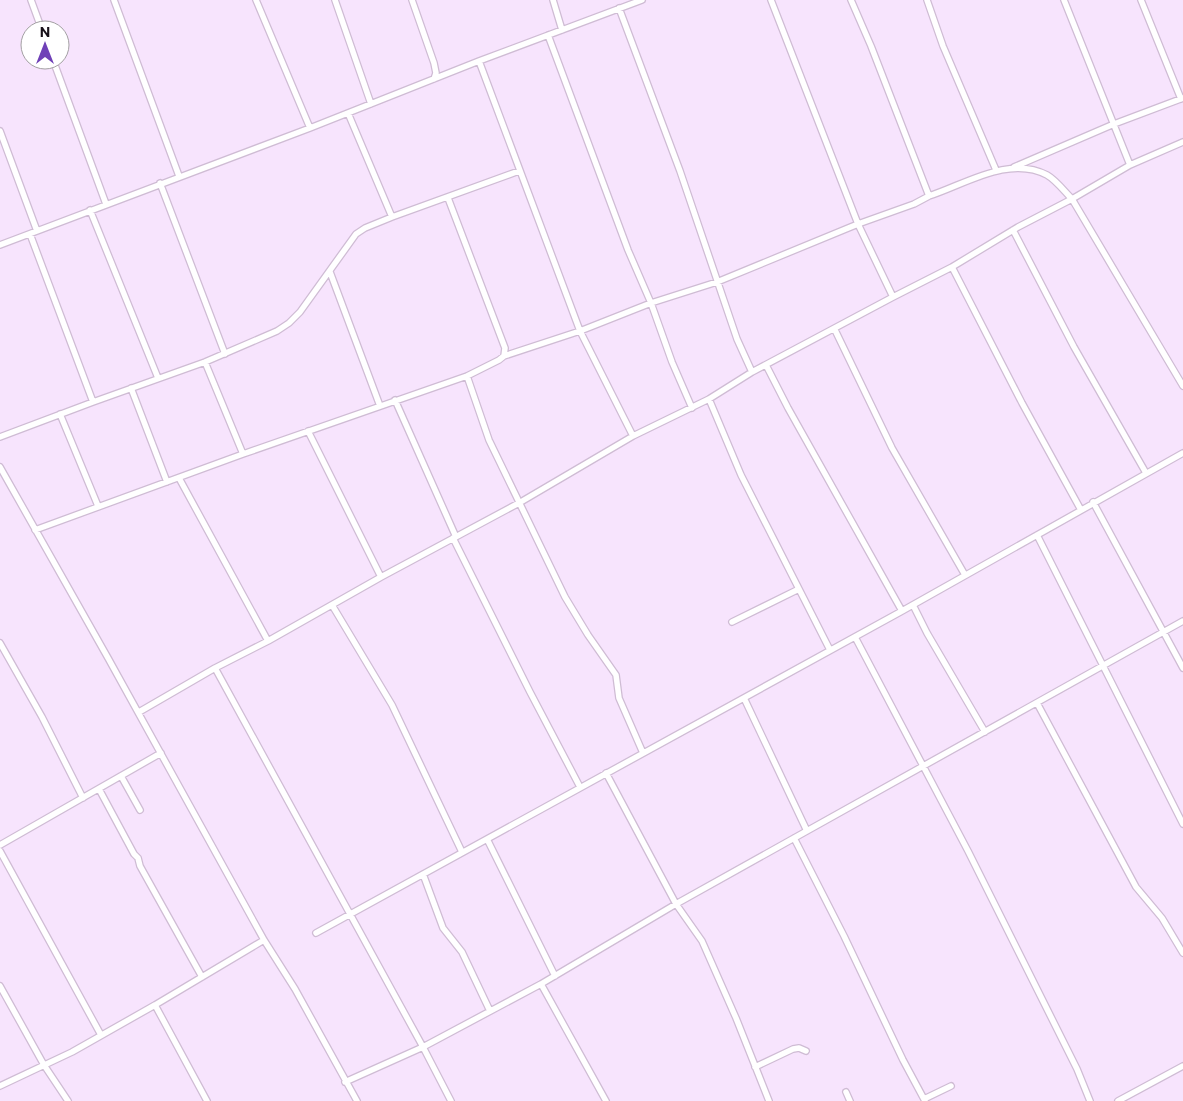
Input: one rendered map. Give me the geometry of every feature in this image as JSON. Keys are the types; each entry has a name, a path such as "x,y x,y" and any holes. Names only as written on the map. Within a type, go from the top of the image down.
{"street":[{"path":"31,0 38,20"},
{"path":"114,0 179,176"},
{"path":"256,0 310,128"},
{"path":"335,0 371,104"},
{"path":"412,0 434,63 436,74 434,79"},
{"path":"553,0 562,30"},
{"path":"0,245 642,0"},
{"path":"771,0 858,224 893,297"},
{"path":"851,0 871,46 929,196"},
{"path":"927,0 943,46 996,170"},
{"path":"1064,0 1130,164"},
{"path":"35,530 243,454 467,376 504,356 580,331 651,303 717,282 858,224 914,204 929,196 996,170 1014,167 1114,124 1182,99 1141,0"},
{"path":"619,8 683,179 737,339 752,372"},
{"path":"548,35 628,250 692,408"},
{"path":"479,61 580,331 633,436"},
{"path":"57,70 106,204"},
{"path":"348,113 392,217"},
{"path":"0,131 37,230"},
{"path":"138,712 215,668 268,641 381,576 519,502 633,436 709,399 752,372 952,267 1130,164 1183,142"},
{"path":"1014,167 1048,176 1072,199 1183,386"},
{"path":"0,437 205,362 277,332 289,324 300,312 356,234 365,228 519,171"},
{"path":"160,183 224,354"},
{"path":"448,198 505,348 504,356"},
{"path":"90,210 158,378"},
{"path":"1013,230 1078,354 1146,473"},
{"path":"30,234 93,402"},
{"path":"952,267 1022,403 1081,510"},
{"path":"330,272 380,406"},
{"path":"835,330 892,448 965,575"},
{"path":"205,362 243,454"},
{"path":"766,365 788,408 902,611"},
{"path":"467,376 489,440 565,597 588,635 616,674 619,698 643,753"},
{"path":"131,388 167,482"},
{"path":"709,399 741,475 830,650"},
{"path":"395,400 454,538 525,684 580,787"},
{"path":"60,414 98,506"},
{"path":"308,431 381,576"},
{"path":"316,933 902,611 1183,452"},
{"path":"0,467 264,940 295,989 357,1101"},
{"path":"179,478 268,641"},
{"path":"1093,502 1183,668"},
{"path":"1037,535 1183,824"},
{"path":"732,622 799,589"},
{"path":"332,605 392,705 462,852"},
{"path":"912,605 926,633 985,732"},
{"path":"345,1082 423,1047 541,984 676,904 1183,621"},
{"path":"855,637 968,851 1077,1069 1090,1101"},
{"path":"0,643 42,717 83,798"},
{"path":"215,668 451,1101"},
{"path":"744,698 807,831"},
{"path":"1037,703 1136,887 1162,918 1183,953"},
{"path":"0,845 161,753"},
{"path":"606,773 676,904 702,941 769,1101"},
{"path":"121,776 140,810"},
{"path":"99,789 202,977"},
{"path":"794,838 924,1100 951,1086"},
{"path":"486,839 555,976"},
{"path":"0,851 101,1035"},
{"path":"423,874 443,928 462,952 490,1011"},
{"path":"0,1086 101,1035 264,940"},
{"path":"541,984 606,1101"},
{"path":"0,986 44,1065 68,1101"},
{"path":"155,1005 207,1101"},
{"path":"756,1067 793,1049 799,1048 806,1051"},
{"path":"1118,1101 1183,1066"},
{"path":"846,1092 850,1101"}]}
